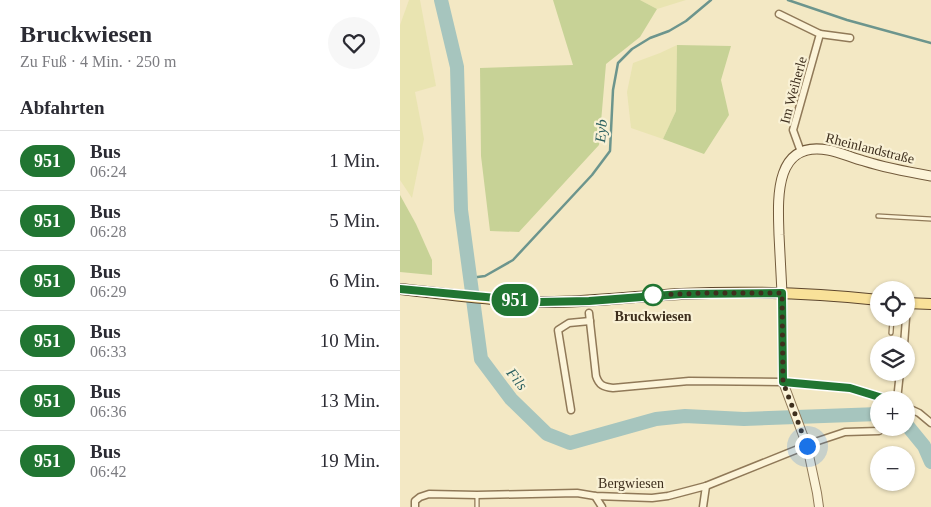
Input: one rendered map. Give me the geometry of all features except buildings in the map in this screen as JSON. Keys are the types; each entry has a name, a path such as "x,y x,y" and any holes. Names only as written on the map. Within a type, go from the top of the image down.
{"main road":[{"name":"Rheinlandstraße","path":"800,152 812,149 827,150 865,162 931,176"},
{"path":"782,293 779,215 780,184 787,164 800,152"},
{"path":"400,290 540,302 681,294 782,293 839,295 870,299"},
{"path":"915,303 931,304"}],"street":[{"path":"779,14 820,34 850,38"},
{"name":"Im Weiherle","path":"800,152 793,130 820,34"},
{"path":"782,293 783,382 807,446 819,507"},
{"path":"589,313 596,376 598,382 603,387 612,388 690,381 783,382 850,388 870,394"},
{"path":"571,410 558,330 569,323 590,321"},
{"path":"915,411 931,423"},
{"name":"Bergwiesen","path":"415,504 420,496 429,494 477,496 577,493 595,496 652,498 668,496 706,486 845,432 870,431"},
{"path":"703,507 706,486"},
{"path":"595,496 602,507"}],"lane":[{"path":"878,216 931,219"},
{"path":"891,326 891,333"},
{"path":"477,496 477,507"}],"shaded area":[{"path":"409,0 420,0 436,86 415,92 424,139 412,198 400,180 400,25"},
{"path":"640,0 686,0 657,9"},
{"path":"677,45 676,111 663,139 631,128 627,92 633,63"}],"green space":[{"path":"553,0 640,0 657,9 640,37 606,64 599,145 519,232 490,231 481,156 480,68 573,65"},
{"path":"677,45 731,46 721,80 729,115 704,154 663,139 676,111"},
{"path":"400,195 416,224 432,260 432,275 400,272"}],"waterway":[{"name":"Fils","path":"441,0 457,67 461,210 481,359 511,399 547,434 570,443 656,419 685,416 744,419 870,414"},
{"name":"Eyb","path":"470,278 485,276 513,260 592,175 610,151 613,90 618,63 632,49 686,21 711,0"},
{"name":"Eyb","path":"788,0 847,20 931,43"},
{"name":"Fils","path":"915,435 924,446 931,462"}],"bus line":[{"name":"951","path":"400,289 540,302 589,301 681,294 782,293 783,382 850,388 870,394"}],"place":[{"name":"Bruckwiesen","path":"653,295"}],"route":[{"path":"653,295 782,293 783,382 807,446"}]}
